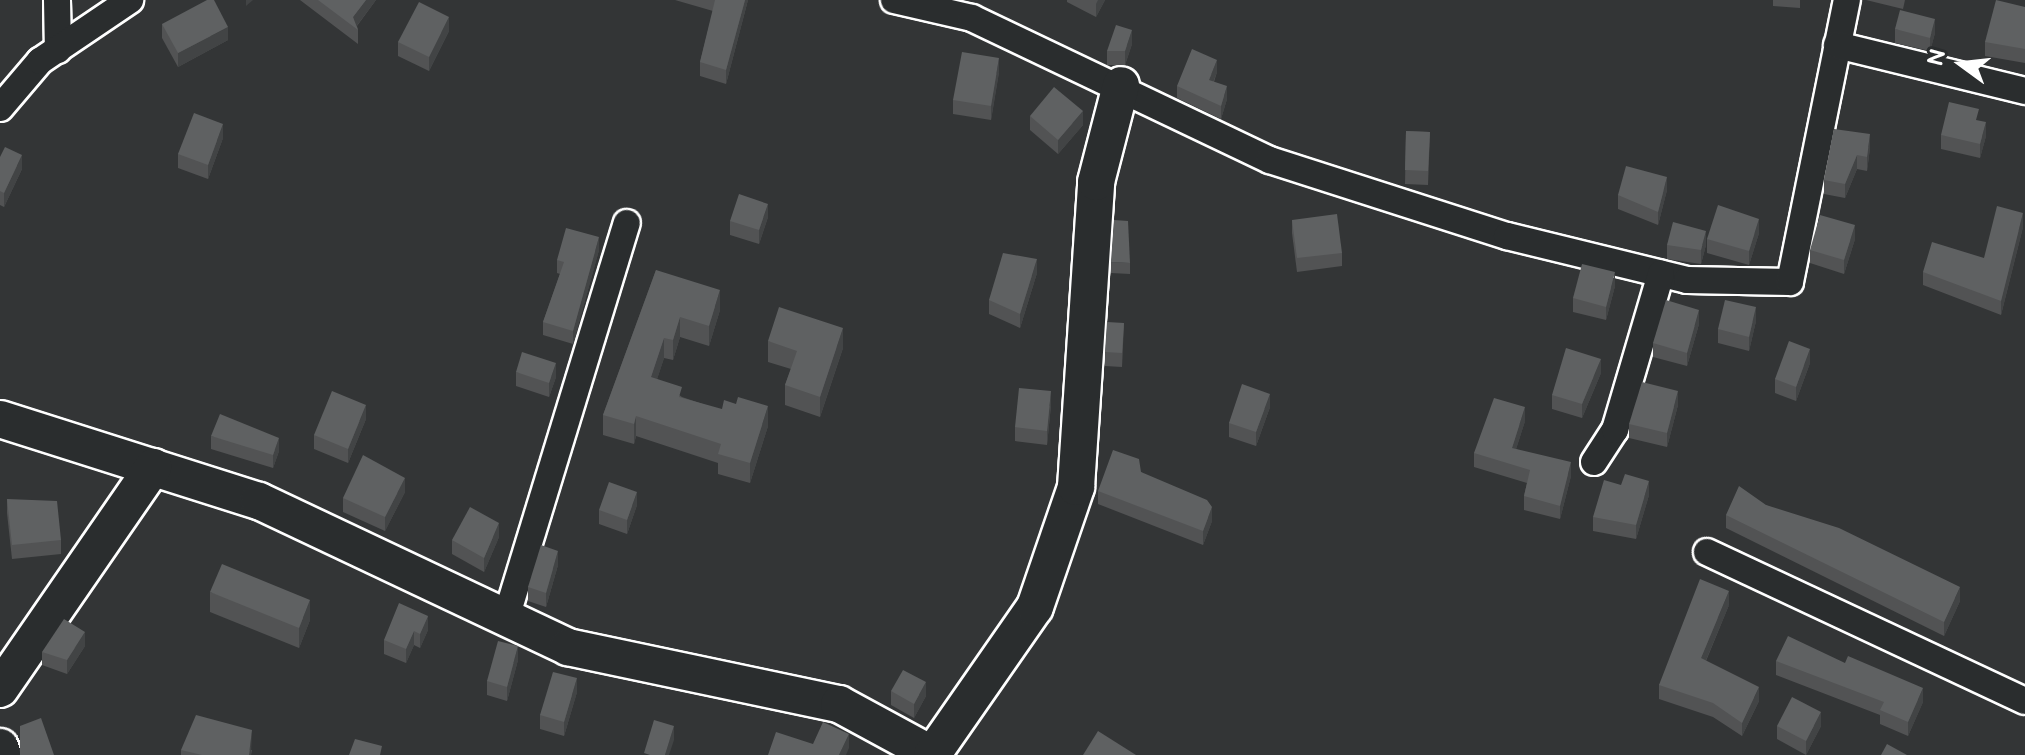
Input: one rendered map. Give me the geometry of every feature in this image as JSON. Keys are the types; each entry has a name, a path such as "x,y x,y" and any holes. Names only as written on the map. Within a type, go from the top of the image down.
{"street":[{"path":"57,0 58,50"},
{"path":"0,108 58,50 130,0"},
{"path":"894,0 972,18 1121,85 1270,160 1507,236 1661,274 1790,282 1847,0"},
{"path":"1837,45 2025,91"},
{"path":"0,419 259,501 568,647 839,704 933,755 1035,607 1076,487 1096,182 1121,85"},
{"path":"506,618 627,223"},
{"path":"1594,462 1615,430 1661,274"},
{"path":"0,689 153,467"},
{"path":"1707,552 2025,701"},
{"path":"0,747 3,755"}],"building":[{"path":"207,0 214,0 228,27 178,53 162,24"},
{"path":"318,0 366,0 353,17 358,30"},
{"path":"715,0 745,0 726,70 700,62"},
{"path":"1996,0 2025,7 2025,49 1985,42"},
{"path":"419,2 449,17 429,57 398,42"},
{"path":"1900,10 1935,19 1930,38 1895,29"},
{"path":"1116,25 1132,30 1125,51 1107,51"},
{"path":"1192,49 1217,60 1209,80 1227,86 1221,106 1177,86"},
{"path":"962,52 999,58 991,106 953,100"},
{"path":"1054,87 1083,111 1058,140 1030,116"},
{"path":"1949,102 1979,109 1976,120 1986,122 1980,144 1941,135"},
{"path":"194,113 223,124 208,165 178,154"},
{"path":"1834,129 1870,134 1867,157 1857,155 1845,184 1824,180"},
{"path":"1406,131 1430,132 1428,171 1405,170"},
{"path":"5,147 22,155 4,193 0,191 0,157"},
{"path":"1626,166 1667,177 1658,212 1618,195"},
{"path":"739,194 768,204 759,230 730,221"},
{"path":"1718,205 1759,219 1749,251 1707,239"},
{"path":"1997,206 2023,213 2001,301 1923,272 1932,242 1984,258"},
{"path":"1337,214 1342,253 1297,258 1292,220"},
{"path":"1820,215 1855,225 1844,260 1810,250"},
{"path":"1114,220 1128,221 1130,263 1111,262"},
{"path":"1673,222 1706,231 1701,250 1667,245"},
{"path":"566,228 599,237 573,331 543,322 564,262 557,260"},
{"path":"1003,253 1037,259 1020,314 989,300"},
{"path":"1582,264 1615,272 1606,307 1573,298"},
{"path":"656,270 720,290 709,326 680,317 673,340 664,338 651,377 682,387 679,397 722,409 724,400 736,404 738,397 768,406 750,463 718,454 721,444 636,416 634,424 603,415"},
{"path":"1666,300 1699,310 1687,353 1653,343"},
{"path":"1725,300 1756,307 1749,337 1718,329"},
{"path":"779,307 843,328 820,397 785,385 797,351 768,341"},
{"path":"1107,322 1124,323 1122,353 1105,352"},
{"path":"1789,341 1810,349 1796,387 1775,379"},
{"path":"1566,348 1601,359 1582,404 1552,395"},
{"path":"522,352 556,363 549,383 516,372"},
{"path":"1642,382 1678,391 1667,433 1629,424"},
{"path":"1242,384 1270,394 1256,432 1229,423"},
{"path":"1019,388 1051,391 1047,431 1015,427"},
{"path":"332,391 366,405 348,449 314,435"},
{"path":"1494,398 1525,407 1512,448 1571,462 1560,506 1524,496 1530,470 1474,453"},
{"path":"220,414 279,438 273,455 211,436"},
{"path":"1113,450 1139,459 1141,472 1207,500 1212,507 1203,531 1098,491"},
{"path":"363,455 405,478 385,517 343,498"},
{"path":"1625,474 1649,481 1636,525 1593,517 1604,480 1621,485"},
{"path":"609,482 637,492 627,520 599,510"},
{"path":"1739,486 1766,505 1839,528 1960,587 1944,622 1726,515"},
{"path":"7,499 57,501 61,540 12,545"},
{"path":"470,507 499,523 484,558 452,540"},
{"path":"541,545 558,551 546,593 528,587"},
{"path":"222,564 310,600 299,628 210,592"},
{"path":"1700,579 1729,591 1701,658 1759,687 1742,723 1713,703 1659,685"},
{"path":"399,603 428,616 420,634 414,631 406,649 384,640"},
{"path":"64,619 85,632 67,660 42,652"},
{"path":"1788,636 1845,663 1848,656 1923,688 1908,722 1880,710 1884,702 1776,661"},
{"path":"498,641 518,646 507,687 487,681"},
{"path":"903,670 926,682 914,704 891,691"},
{"path":"553,672 577,678 564,722 540,715"},
{"path":"1792,697 1821,712 1806,741 1777,726"},
{"path":"196,715 252,730 249,755 202,755 181,750"},
{"path":"41,718 54,755 20,755 20,726"},
{"path":"654,720 674,726 665,755 644,753"},
{"path":"823,722 849,734 839,755 768,755 776,732 813,744"},
{"path":"1098,731 1136,755 1083,755"},
{"path":"355,739 382,746 380,755 349,755"},
{"path":"1887,744 1907,755 1881,755"}]}
